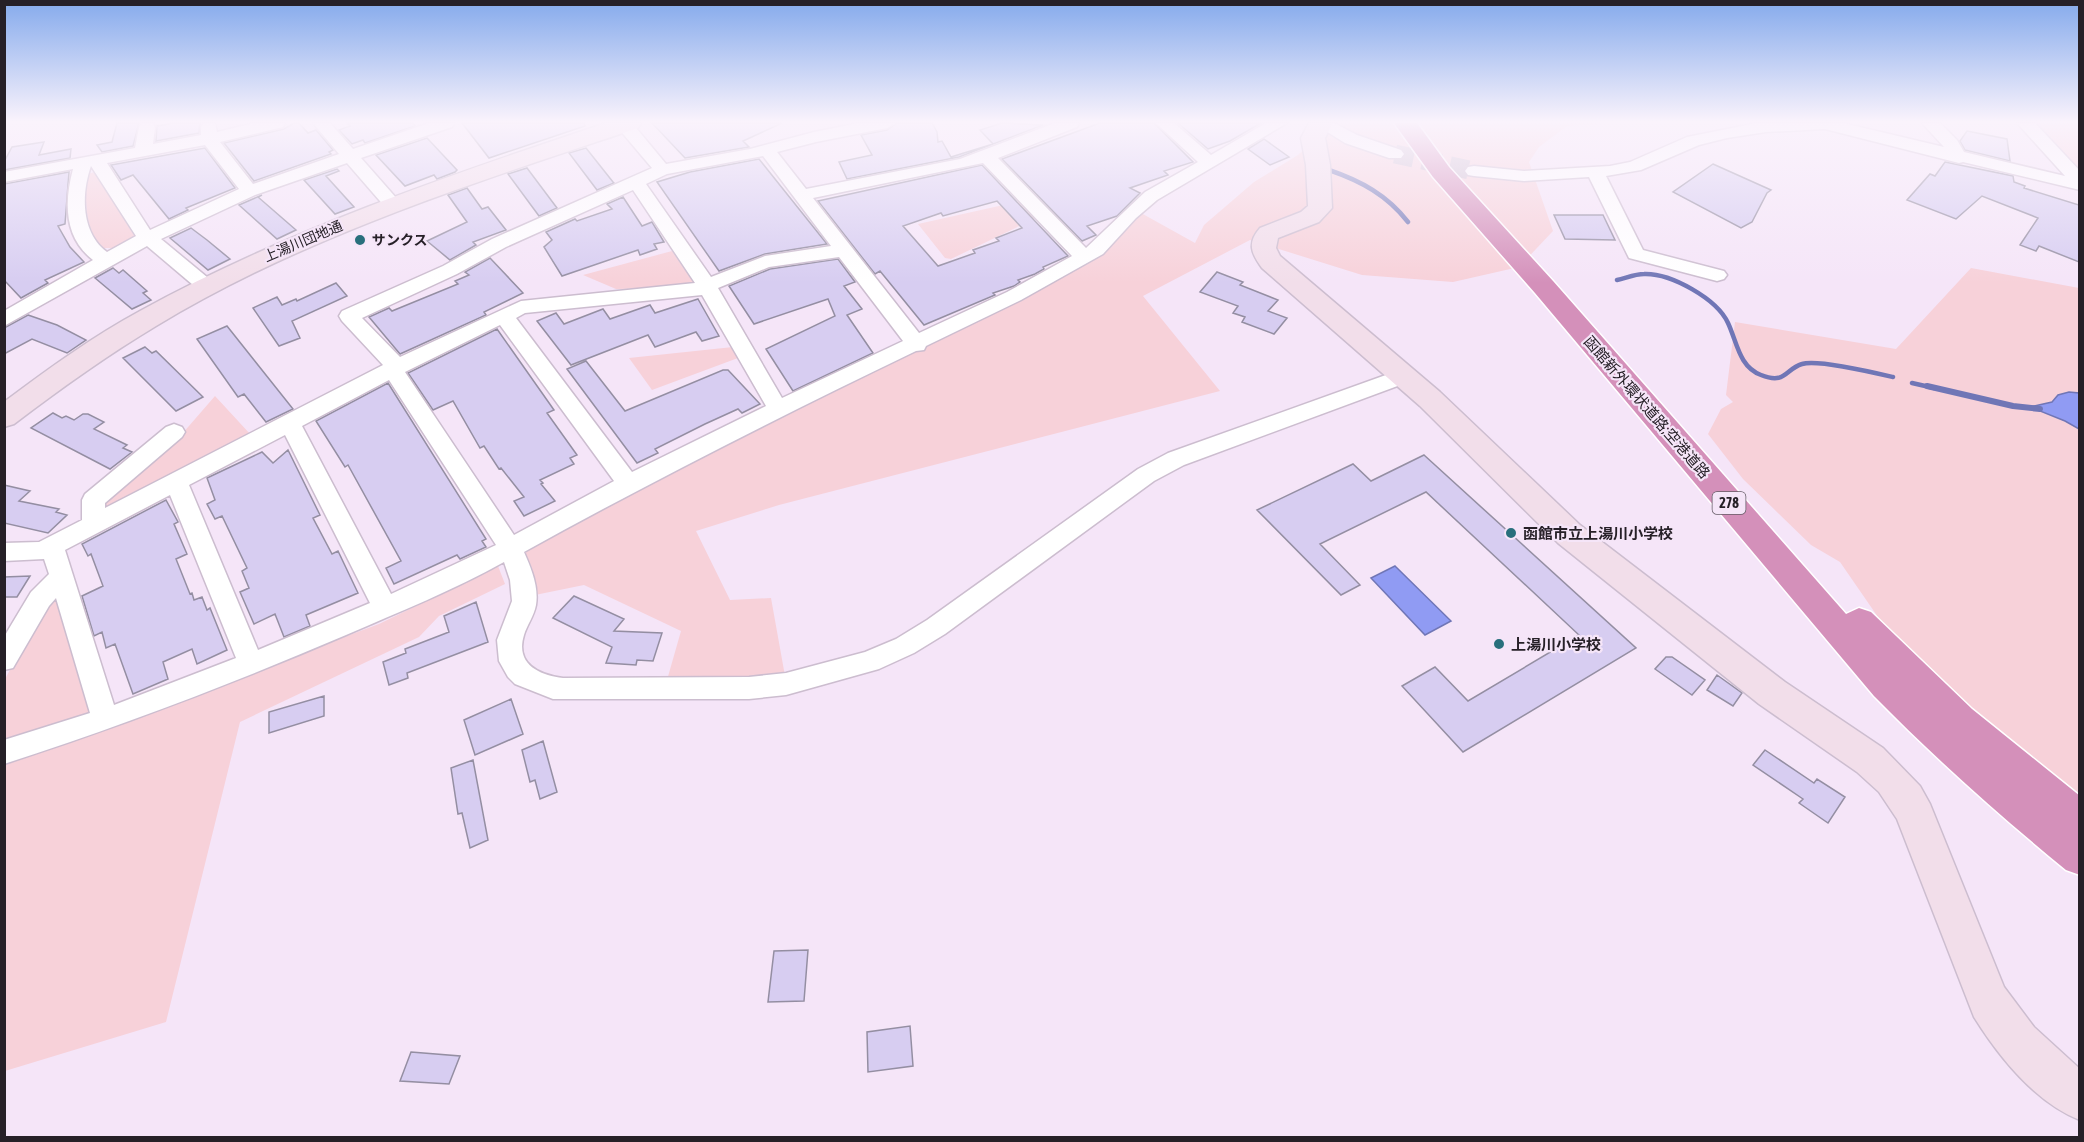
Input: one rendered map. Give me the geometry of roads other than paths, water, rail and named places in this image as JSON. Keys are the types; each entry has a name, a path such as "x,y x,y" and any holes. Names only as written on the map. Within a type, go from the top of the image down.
{"highway":[{"name":"函館新外環状道路;空港道路","path":"1445,176 1544,287 1887,685 1956,754 2079,857"},
{"name":"函館新外環状道路;空港道路","path":"1462,176 1865,629 1959,720 2079,820"}],"street":[{"path":"82,176 76,189 79,225 89,249 106,261"},
{"path":"102,176 148,238 206,286"},
{"path":"239,176 249,191"},
{"path":"4,320 148,238 249,191 291,176"},
{"path":"367,176 392,204"},
{"name":"上湯川団地通","path":"4,417 78,362 144,320 206,286 309,238 392,204 474,176"},
{"path":"650,176 499,243 456,267 350,316 395,368 510,547 521,572 525,601 510,639 510,648 519,674 546,688 749,688 786,684 840,670 905,646 936,627 1146,475 1176,459 1404,376"},
{"path":"787,176 917,345"},
{"path":"802,195 893,176"},
{"path":"1006,176 1084,257"},
{"path":"4,752 105,720 251,663 385,607 510,547 628,484 778,409 917,345 1014,296 1096,250 1142,202 1187,176"},
{"path":"1319,176 1320,208 1310,217 1269,233 1263,242 1265,254 1281,272 1404,376 1569,534 1772,693 1869,760 1892,780 1907,798 1916,817 1989,1002 2003,1025 2026,1052 2051,1077 2079,1098"},
{"path":"2047,176 2079,183"},
{"path":"1598,177 1636,254 1717,275"},
{"path":"637,183 707,286 778,409"},
{"path":"4,552 42,551 395,368 521,308 696,290 765,262 846,250"},
{"path":"504,316 628,484"},
{"path":"289,422 385,607"},
{"path":"94,524 93,500 174,432"},
{"path":"176,481 251,663"},
{"path":"52,546 105,720"},
{"path":"4,660 40,599 61,577"}],"water":[{"path":"2069,392 2079,393 2079,429 2030,407 2052,402 2058,395"},
{"path":"1395,566 1451,621 1425,635 1371,578"}],"waterway":[{"path":"1345,176 1373,190 1400,212 1408,222"},
{"path":"1617,280 1641,274 1655,275 1692,289 1722,314 1748,366 1769,378 1780,377 1796,366 1810,363 1847,367 1893,377"},
{"path":"1912,383 1934,388"},
{"path":"1927,386 2013,406 2040,409"}],"place":[{"name":"サンクス","path":"360,240"},
{"name":"函館市立上湯川小学校","path":"1511,533"},
{"name":"上湯川小学校","path":"1499,644"}]}
